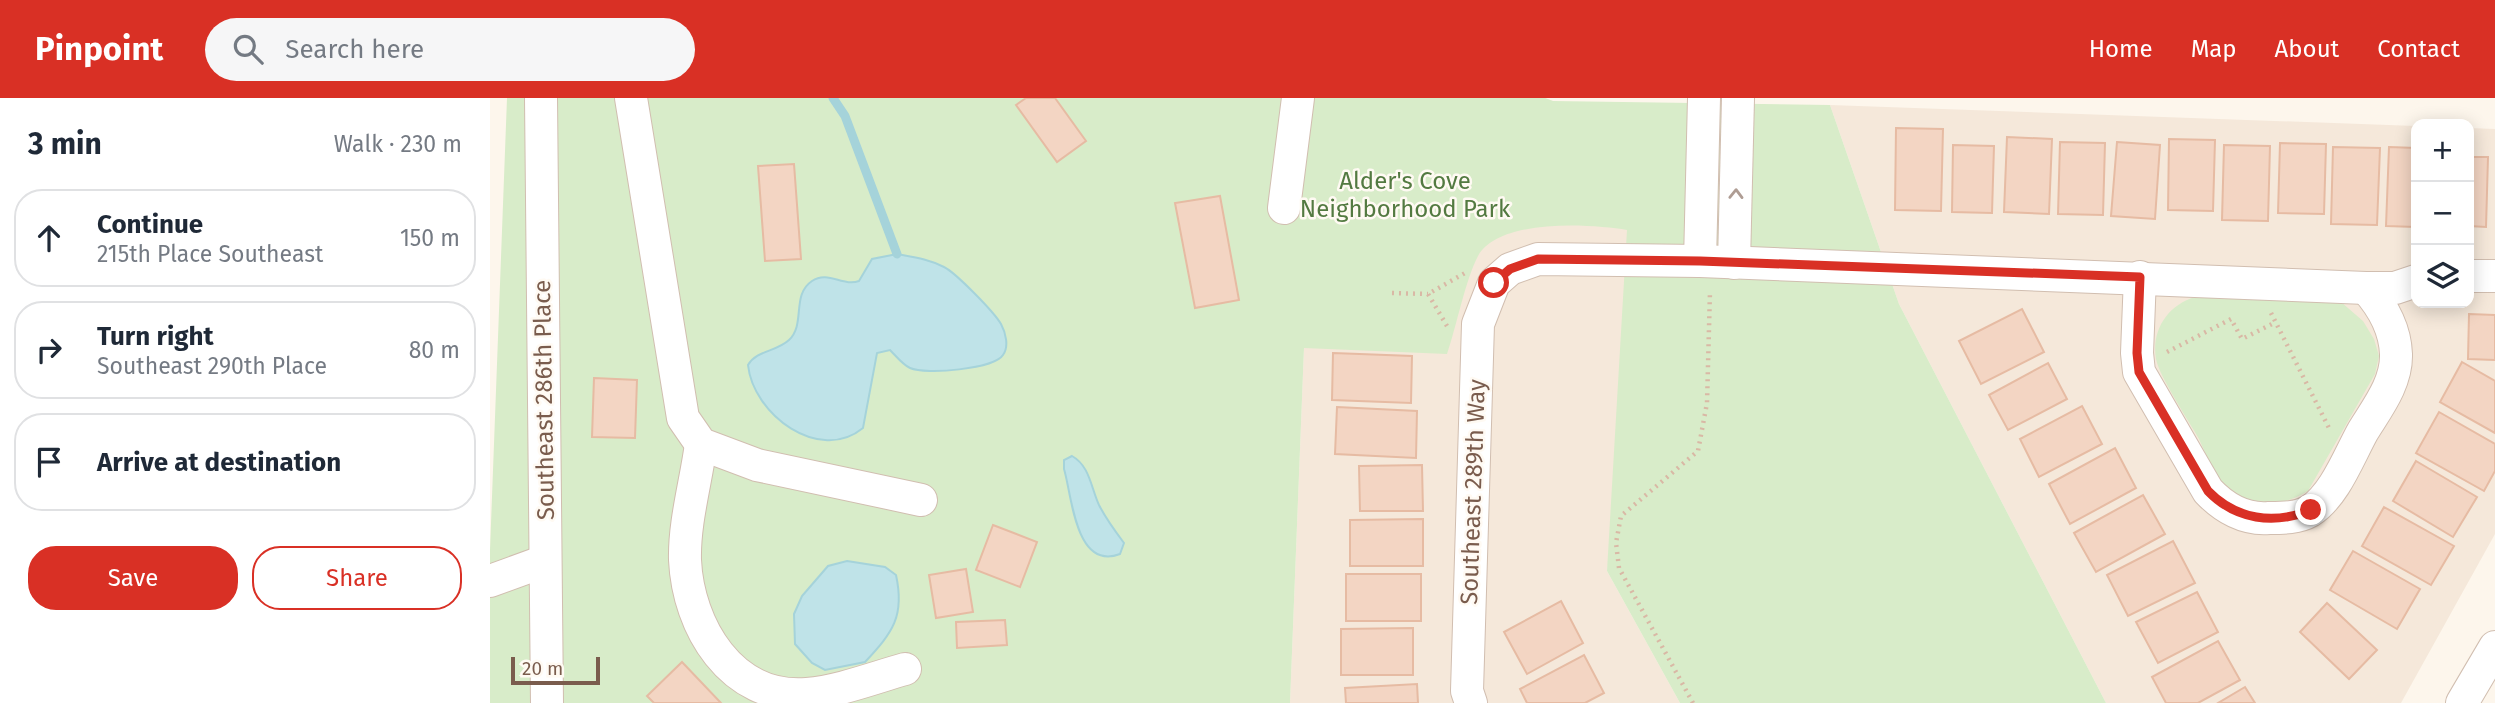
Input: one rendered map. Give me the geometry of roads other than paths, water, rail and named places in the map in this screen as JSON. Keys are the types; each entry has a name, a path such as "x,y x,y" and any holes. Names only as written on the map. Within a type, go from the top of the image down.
{"street":[{"name":"Southeast 286th Place","path":"541,98 547,703"},
{"path":"631,98 683,418 701,444 757,464 921,500"},
{"path":"1284,208 1298,98"},
{"path":"1704,98 1715,262"},
{"path":"1715,262 1738,98"},
{"name":"Southeast 289th Way","path":"1471,703 1467,691 1478,324 1494,283 1510,269 1538,259 1715,262"},
{"path":"1715,262 2366,288 2395,288 2411,283"},
{"path":"2474,276 2495,276"},
{"path":"2140,277 2139,367 2208,491 2221,504 2237,513 2269,519 2293,517 2311,510 2329,491 2393,379 2396,354 2392,334 2384,308 2366,288"},
{"path":"701,444 685,557 688,593 698,622 713,650 729,667 759,684 780,691 806,694 853,685 905,669"},
{"path":"490,581 545,561"},
{"path":"2462,703 2495,647"}],"water":[{"path":"897,254 938,264 965,285 1001,324 1006,340 1003,355 997,360 974,367 930,371 910,368 890,350 877,353 863,428 846,438 827,440 809,437 791,428 775,416 762,401 748,365 756,356 789,340 797,326 802,294 812,281 824,277 847,282 859,281 872,259"},
{"path":"1072,456 1083,465 1099,505 1124,543 1120,554 1105,556 1093,552 1078,528 1064,469 1064,460"},
{"path":"847,561 885,567 896,575 898,613 883,642 865,662 825,670 812,663 795,644 794,614 802,596 828,566"}],"waterway":[{"path":"833,98 845,116 897,254"}],"park label":[{"name":"Alder's Cove Neighborhood Park","path":"1405,195"}]}
